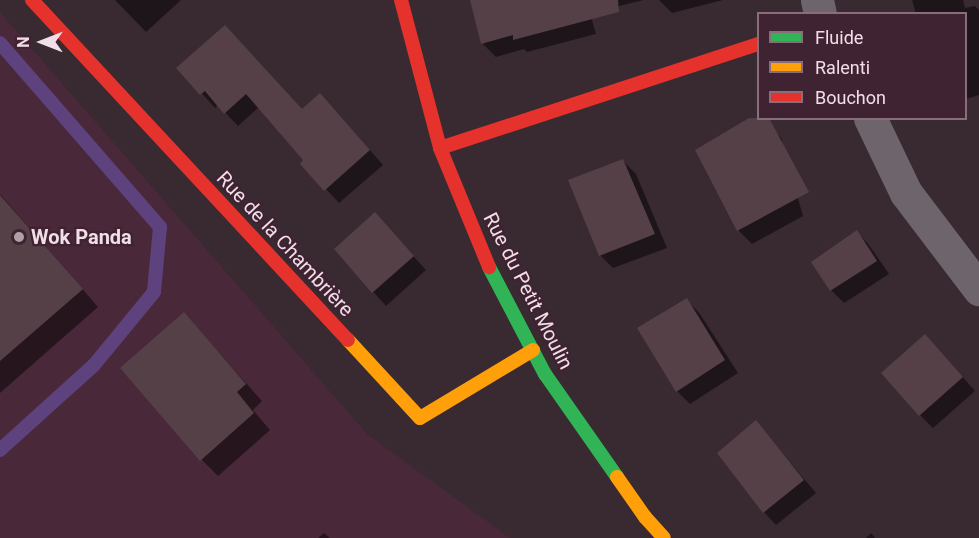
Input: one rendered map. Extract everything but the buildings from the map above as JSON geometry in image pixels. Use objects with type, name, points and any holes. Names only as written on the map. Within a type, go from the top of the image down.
[{"type":"street","name":"Rue de la Chambrière","points":[[32,0],[420,418],[533,350]]},
{"type":"street","name":"Rue du Petit Moulin","points":[[401,0],[440,148],[487,264],[545,374],[645,517],[664,538]]},
{"type":"street","points":[[440,148],[757,45]]},
{"type":"street","points":[[871,120],[906,193],[979,289]]},
{"type":"shaded area","points":[[0,12],[367,434],[510,538],[0,538]]},
{"type":"waterway","points":[[0,43],[160,227],[154,292],[94,365],[0,450]]},
{"type":"traffic: fast","points":[[489,267],[545,374],[617,477]]},
{"type":"traffic: slow","points":[[348,340],[420,418],[533,350]]},
{"type":"traffic: slow","points":[[617,477],[645,517],[664,538]]},
{"type":"traffic: jam","points":[[32,0],[348,340]]},
{"type":"traffic: jam","points":[[401,0],[440,148],[489,267]]},
{"type":"traffic: jam","points":[[440,148],[757,44]]},
{"type":"place","name":"Wok Panda","points":[[19,237]]}]
